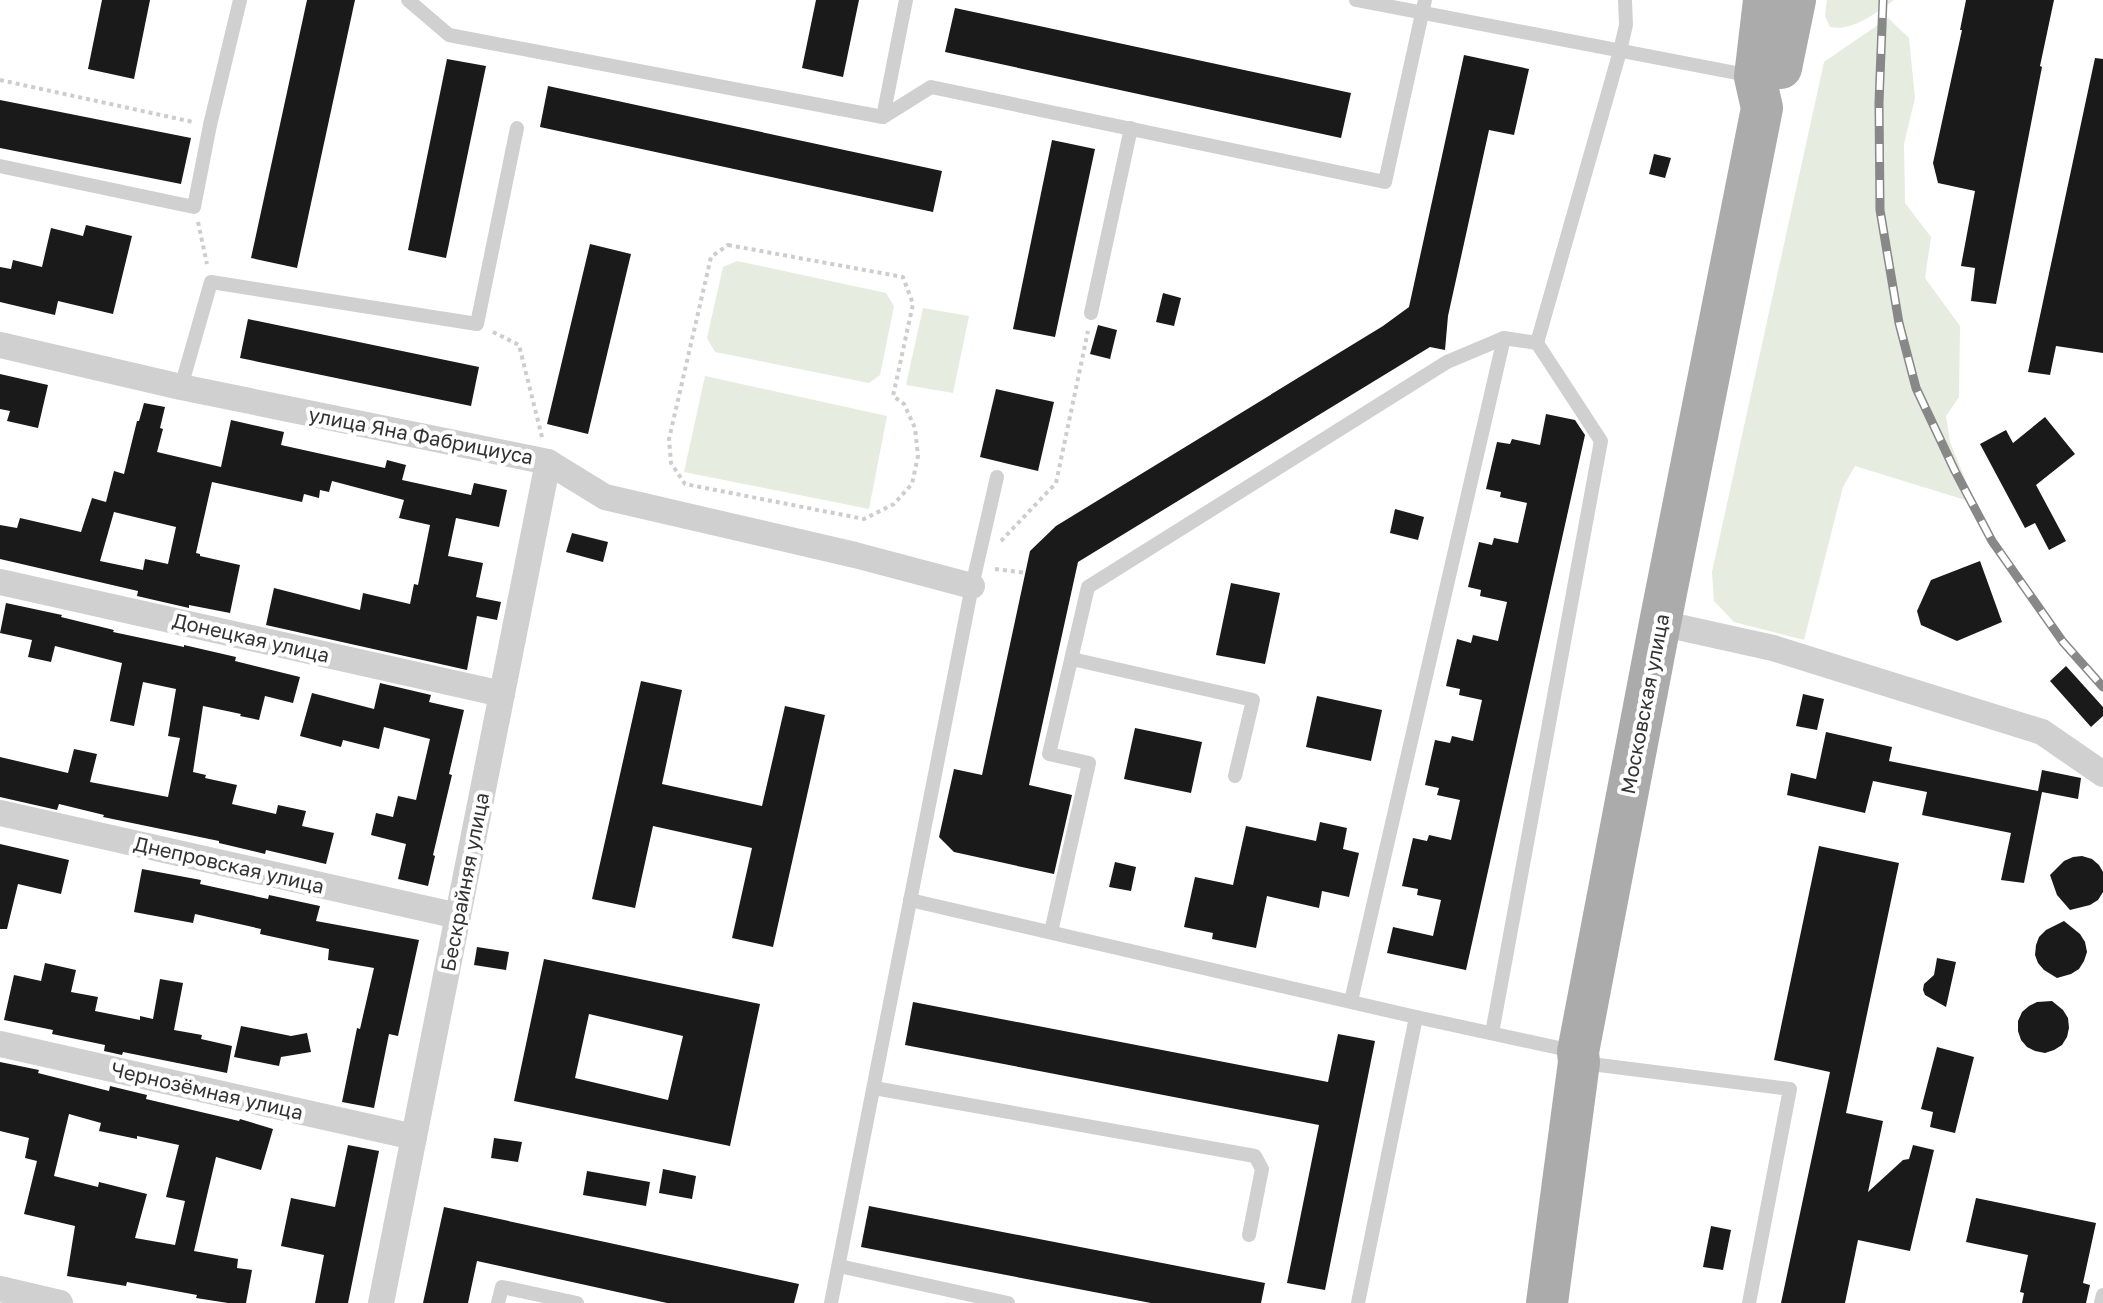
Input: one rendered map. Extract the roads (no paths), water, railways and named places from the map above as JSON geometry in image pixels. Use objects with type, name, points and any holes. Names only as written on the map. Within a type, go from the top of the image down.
[{"type":"main road","name":"Московская улица","points":[[1547,1303],[1578,1057],[1759,92],[1764,0]]},
{"type":"main road","name":"Московская улица","points":[[1759,92],[1777,88],[1795,0]]},
{"type":"street","name":"улица Яна Фабрициуса","points":[[0,345],[181,387],[548,462],[605,497],[855,555],[974,576]]},
{"type":"street","name":"Бескрайняя улица","points":[[381,1303],[548,462]]},
{"type":"street","name":"Донецкая улица","points":[[0,582],[502,694]]},
{"type":"street","points":[[1660,623],[1773,648],[2042,732],[2103,774]]},
{"type":"street","name":"Днепровская улица","points":[[0,813],[458,916]]},
{"type":"street","name":"Чернозёмная улица","points":[[0,1044],[414,1137]]},
{"type":"street","points":[[0,1289],[60,1303]]},
{"type":"lane","points":[[0,166],[194,207],[240,0]]},
{"type":"lane","points":[[408,0],[449,35],[883,117],[931,87],[1385,182],[1424,6]]},
{"type":"lane","points":[[883,117],[906,0]]},
{"type":"lane","points":[[1356,0],[1424,6],[1620,51],[1759,92]]},
{"type":"lane","points":[[1537,343],[1620,51],[1626,25],[1625,0]]},
{"type":"lane","points":[[181,387],[211,282],[477,324],[517,128]]},
{"type":"lane","points":[[1091,313],[1131,128]]},
{"type":"lane","points":[[1351,1001],[1504,338]]},
{"type":"lane","points":[[1051,932],[1089,763],[1049,754],[1088,587],[1447,362],[1504,338],[1537,343],[1601,441],[1492,1033]]},
{"type":"lane","points":[[831,1303],[974,576],[997,477]]},
{"type":"lane","points":[[1072,659],[1253,700],[1235,776]]},
{"type":"lane","points":[[910,900],[1492,1033],[1578,1057],[1790,1089],[1749,1303]]},
{"type":"lane","points":[[1358,1303],[1416,1017]]},
{"type":"lane","points":[[874,1088],[1255,1156],[1262,1169],[1249,1235]]},
{"type":"lane","points":[[839,1266],[1008,1303]]},
{"type":"lane","points":[[498,1303],[502,1287],[577,1303]]},
{"type":"lane","points":[[2101,1303],[2103,1295]]},
{"type":"railway","points":[[1883,0],[1879,103],[1880,210],[1899,323],[1916,388],[1992,541],[2063,642],[2103,687]]}]
